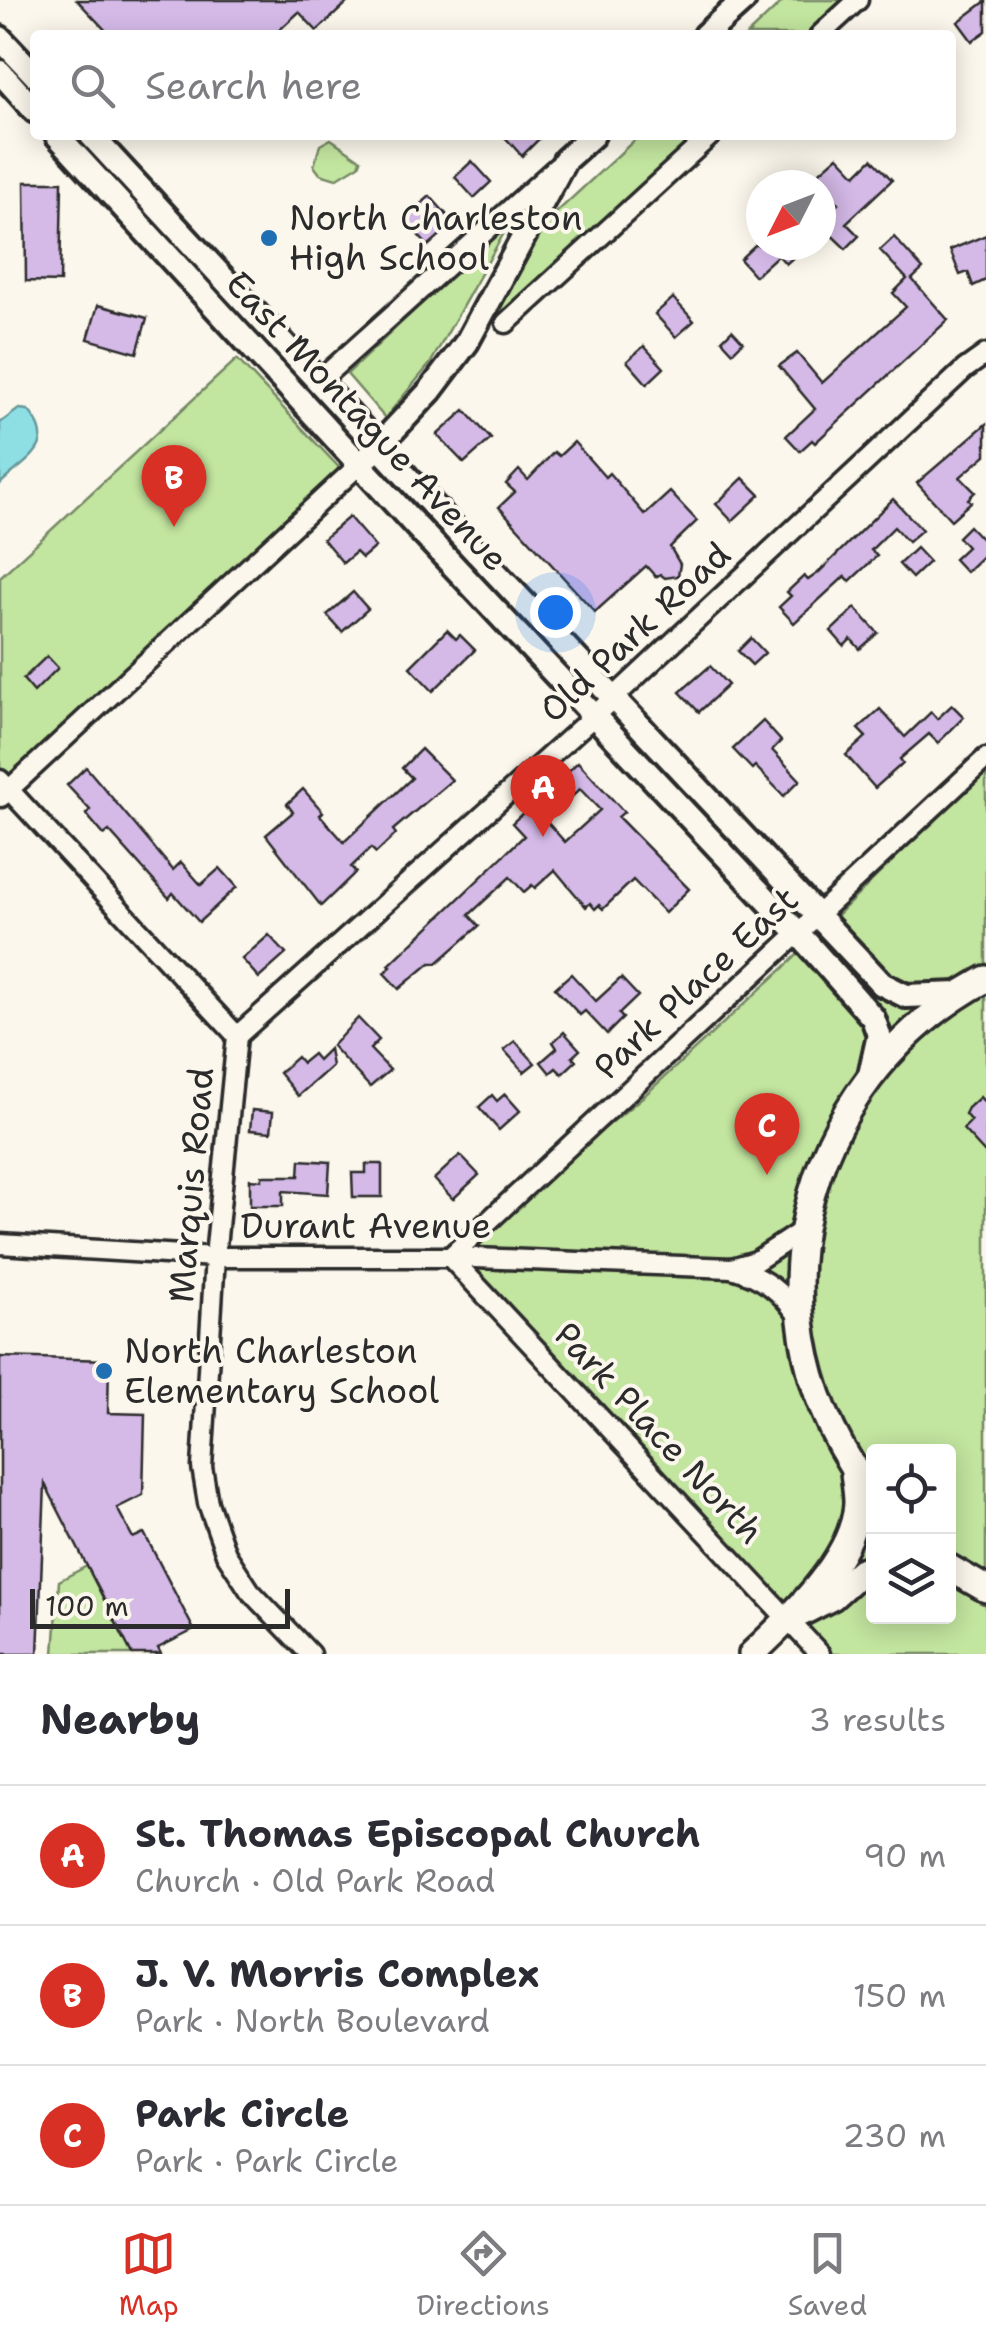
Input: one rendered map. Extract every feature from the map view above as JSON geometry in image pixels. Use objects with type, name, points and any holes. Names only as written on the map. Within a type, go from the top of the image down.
[{"type":"main road","points":[[866,1486],[854,1472],[818,1398],[800,1318],[803,1230],[823,1156],[839,1122],[870,1074],[910,1030],[958,994],[986,979]]},
{"type":"main road","points":[[752,1654],[788,1620],[846,1546],[857,1506],[854,1472]]},
{"type":"main road","points":[[788,1620],[832,1596],[866,1570]]},
{"type":"main road","points":[[956,1572],[986,1589]]},
{"type":"street","points":[[710,30],[744,0]]},
{"type":"street","points":[[825,30],[858,0]]},
{"type":"street","points":[[0,38],[30,70]]},
{"type":"street","points":[[0,72],[30,105]]},
{"type":"street","name":"East Montague Avenue","points":[[62,140],[873,1018],[880,1035],[870,1074]]},
{"type":"street","name":"East Montague Avenue","points":[[96,140],[816,916],[894,992],[906,996],[958,994]]},
{"type":"street","points":[[320,380],[587,140]]},
{"type":"street","points":[[506,323],[706,140]]},
{"type":"street","points":[[3,789],[360,464],[430,391],[467,342],[564,160]]},
{"type":"street","name":"Old Park Road","points":[[237,1036],[594,716],[986,354]]},
{"type":"street","name":"Park Place East","points":[[450,1257],[986,758]]},
{"type":"street","name":"Marquis Road","points":[[3,789],[237,1036],[215,1257],[202,1467],[208,1503],[226,1554],[250,1590],[310,1654]]},
{"type":"street","name":"Durant Avenue","points":[[732,1268],[756,1261],[803,1230]]},
{"type":"street","name":"Durant Avenue","points":[[0,1244],[215,1257],[450,1257],[732,1268],[758,1276],[782,1293],[800,1318]]},
{"type":"street","name":"Park Place North","points":[[450,1257],[820,1654]]},
{"type":"green space","points":[[784,0],[847,0],[814,30],[752,30]]},
{"type":"green space","points":[[332,140],[361,160],[359,165],[336,179],[320,174],[314,166],[320,145]]},
{"type":"green space","points":[[635,140],[697,140],[506,323],[495,317],[546,222]]},
{"type":"green space","points":[[513,217],[430,364],[385,418],[347,374]]},
{"type":"green space","points":[[237,359],[347,476],[9,789],[0,780],[0,577]]},
{"type":"green space","points":[[405,494],[575,672],[578,680],[573,682]]},
{"type":"green space","points":[[632,730],[788,892],[785,898],[778,900],[625,737]]},
{"type":"green space","points":[[986,768],[986,1654],[820,1654],[450,1257],[646,1094],[791,961]]},
{"type":"green space","points":[[87,1566],[132,1654],[54,1654],[59,1581]]},
{"type":"water","points":[[19,409],[28,410],[37,422],[40,442],[29,459],[0,484],[0,423]]},
{"type":"building","points":[[77,0],[350,0],[318,30],[299,12],[279,30],[105,30]]},
{"type":"building","points":[[986,1],[986,31],[972,41],[958,22]]},
{"type":"building","points":[[508,140],[538,140],[522,156]]},
{"type":"building","points":[[838,156],[856,175],[872,159],[892,180],[846,223],[859,236],[846,249],[836,239],[836,170],[822,170]]},
{"type":"building","points":[[472,161],[491,182],[474,198],[455,177]]},
{"type":"building","points":[[25,182],[62,182],[60,282],[26,281]]},
{"type":"building","points":[[430,196],[454,223],[428,246],[404,219]]},
{"type":"building","points":[[986,235],[986,280],[973,286],[968,272],[960,275],[950,250]]},
{"type":"building","points":[[894,237],[923,269],[912,279],[948,320],[815,443],[812,440],[800,451],[786,436],[815,409],[779,366],[797,353],[822,383],[906,307],[893,293],[907,279],[880,250]]},
{"type":"building","points":[[746,253],[746,260],[773,260],[755,276],[740,259]]},
{"type":"building","points":[[673,298],[694,321],[676,337],[655,314]]},
{"type":"building","points":[[98,305],[147,318],[137,353],[88,339]]},
{"type":"building","points":[[732,330],[743,342],[733,352],[722,340]]},
{"type":"building","points":[[644,346],[664,368],[647,384],[627,361]]},
{"type":"building","points":[[465,410],[491,439],[464,463],[437,435]]},
{"type":"building","points":[[986,424],[986,455],[960,477],[975,492],[968,499],[971,502],[951,520],[917,483]]},
{"type":"building","points":[[574,442],[605,477],[609,473],[645,515],[670,492],[697,521],[670,547],[680,564],[678,576],[656,577],[646,566],[595,612],[499,507],[515,492],[506,484],[519,470],[528,480],[554,452],[559,456]]},
{"type":"building","points":[[743,478],[760,495],[732,521],[716,504]]},
{"type":"building","points":[[893,499],[922,530],[908,542],[894,527],[871,550],[877,556],[850,581],[845,576],[794,623],[779,607],[791,596],[787,592],[804,576],[808,580],[818,573]]},
{"type":"building","points":[[349,517],[375,547],[362,558],[356,552],[343,563],[323,539]]},
{"type":"building","points":[[969,526],[986,544],[986,553],[966,572],[954,559],[967,547],[958,537]]},
{"type":"building","points":[[916,548],[929,562],[912,578],[899,564]]},
{"type":"building","points":[[353,592],[368,609],[342,632],[327,615]]},
{"type":"building","points":[[855,608],[878,633],[860,649],[851,639],[844,646],[831,631]]},
{"type":"building","points":[[447,630],[456,639],[460,635],[475,650],[433,691],[410,667]]},
{"type":"building","points":[[751,638],[765,653],[752,665],[738,651]]},
{"type":"building","points":[[47,656],[58,668],[34,692],[23,679]]},
{"type":"building","points":[[710,666],[728,685],[699,712],[680,692]]},
{"type":"building","points":[[952,705],[964,717],[938,743],[929,734],[875,788],[846,755],[866,737],[858,729],[880,709],[905,737],[931,712],[937,719]]},
{"type":"building","points":[[763,721],[781,741],[772,750],[800,780],[784,796],[733,749]]},
{"type":"building","points":[[421,749],[452,780],[393,830],[396,834],[376,853],[371,848],[351,867],[356,872],[321,906],[266,835],[293,812],[287,804],[303,789],[344,842],[412,778],[402,768]]},
{"type":"building","points":[[578,762],[624,812],[618,817],[689,889],[665,913],[633,880],[603,909],[599,905],[595,909],[590,903],[586,907],[555,870],[535,888],[532,885],[524,892],[510,877],[469,915],[479,926],[437,963],[430,963],[399,989],[384,973],[389,965],[524,836],[512,823]],"holes":[[[580,789],[600,810],[565,842],[546,821]]]},
{"type":"building","points":[[86,767],[173,870],[181,862],[201,885],[220,868],[237,887],[199,922],[173,893],[169,898],[109,831],[104,835],[86,814],[90,810],[67,785]]},
{"type":"building","points":[[269,935],[286,954],[259,978],[242,959]]},
{"type":"building","points":[[571,974],[596,1001],[621,978],[638,996],[619,1014],[623,1018],[607,1034],[585,1011],[580,1015],[555,988]]},
{"type":"building","points":[[358,1018],[379,1040],[370,1049],[390,1070],[370,1087],[332,1046]]},
{"type":"building","points":[[564,1032],[580,1050],[572,1057],[576,1061],[562,1074],[556,1068],[550,1073],[541,1062],[557,1048],[553,1042]]},
{"type":"building","points":[[515,1041],[535,1063],[524,1072],[504,1050]]},
{"type":"building","points":[[329,1049],[332,1066],[298,1096],[279,1073],[297,1057],[302,1063],[313,1054],[318,1060]]},
{"type":"building","points":[[505,1094],[520,1111],[499,1130],[479,1107],[492,1095],[497,1101]]},
{"type":"building","points":[[980,1097],[986,1104],[986,1154],[963,1129],[971,1121],[965,1114],[968,1108]]},
{"type":"building","points":[[252,1110],[273,1112],[271,1132],[250,1130]]},
{"type":"building","points":[[460,1155],[479,1175],[453,1199],[434,1179]]},
{"type":"building","points":[[300,1160],[330,1162],[328,1194],[283,1191],[283,1206],[250,1206],[250,1179],[299,1176]]},
{"type":"building","points":[[366,1164],[382,1164],[382,1197],[353,1197],[352,1173],[366,1173]]},
{"type":"building","name":"North Charleston Elementary School","points":[[0,1357],[109,1360],[108,1413],[145,1414],[143,1495],[117,1508],[133,1538],[144,1533],[194,1630],[158,1648],[161,1654],[132,1654],[45,1484],[38,1654],[0,1654]]},
{"type":"place","name":"North Charleston High School","points":[[269,238]]},
{"type":"place","name":"J. V. Morris Complex","points":[[174,527]]},
{"type":"place","name":"St. Thomas Episcopal Church","points":[[543,837]]},
{"type":"place","name":"Park Circle","points":[[767,1175]]},
{"type":"place","name":"North Charleston Elementary School","points":[[104,1371]]}]
